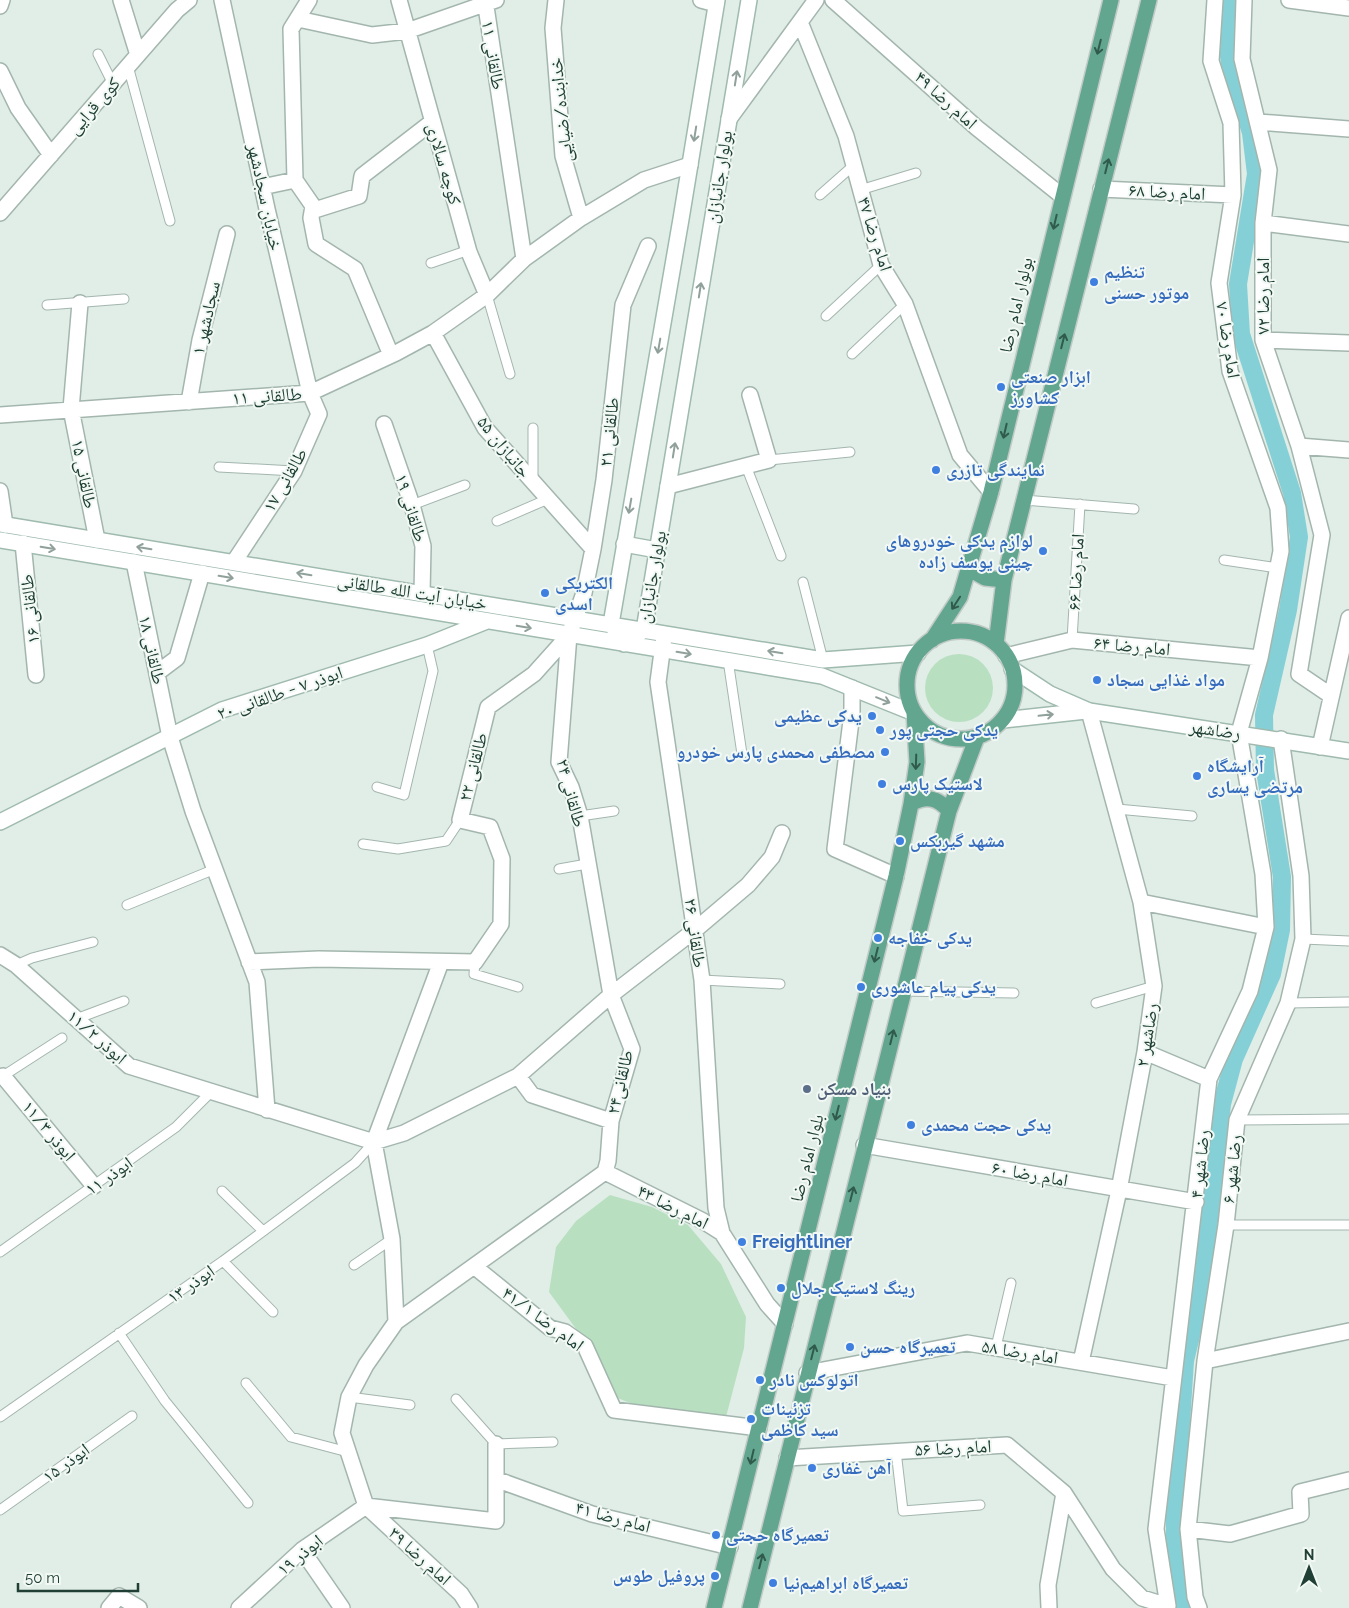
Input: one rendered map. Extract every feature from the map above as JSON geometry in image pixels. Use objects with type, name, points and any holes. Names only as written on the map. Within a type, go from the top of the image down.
[{"type":"main road","name":"بولوار امام رضا","points":[[932,640],[960,597],[991,492],[1111,0]]},
{"type":"main road","points":[[1001,650],[1004,580],[1149,0]]},
{"type":"main road","points":[[969,569],[984,578],[1004,580]]},
{"type":"main road","points":[[958,632],[978,635],[1001,650],[1012,670],[1015,687],[1011,704],[1002,720],[991,730],[977,737],[959,739],[942,736],[926,727],[914,713],[909,701],[908,676],[918,653],[932,640],[958,632]]},
{"type":"main road","name":"بلوار امام رضا","points":[[714,1608],[896,876],[912,804],[916,762],[914,713]]},
{"type":"main road","points":[[750,1608],[864,1145],[949,811],[977,737]]},
{"type":"main road","points":[[912,804],[925,798],[932,799],[939,801],[949,811]]},
{"type":"street","points":[[0,6],[2,0]]},
{"type":"street","points":[[121,0],[133,61]]},
{"type":"street","name":"کوی قرایی","points":[[0,213],[133,61],[175,5],[189,0]]},
{"type":"street","name":"خیابان سجادشهر","points":[[222,0],[262,187],[310,393]]},
{"type":"street","points":[[309,0],[291,30],[295,180],[313,206],[318,209],[359,196],[362,176],[432,122]]},
{"type":"street","name":"کوچه سالاری","points":[[399,0],[469,250],[487,295]]},
{"type":"street","name":"خدابنده/ضیایی","points":[[556,0],[553,28],[563,156],[581,218]]},
{"type":"street","points":[[701,0],[717,2]]},
{"type":"street","name":"بولوار جانبازان","points":[[717,2],[611,624],[624,644],[644,630],[749,0]]},
{"type":"street","points":[[729,119],[816,0]]},
{"type":"street","name":"امام رضا ۴۹","points":[[833,0],[977,128],[1062,196]]},
{"type":"street","name":"امام رضا ۷۰","points":[[1215,0],[1210,61],[1231,123],[1233,195],[1219,283],[1227,351],[1230,371],[1278,508],[1281,551],[1260,658],[1239,733]]},
{"type":"street","name":"امام رضا ۷۲","points":[[1244,0],[1242,59],[1259,122],[1269,170],[1263,223],[1263,340],[1299,446],[1322,535],[1299,674],[1330,695]]},
{"type":"street","points":[[1289,0],[1349,8]]},
{"type":"street","points":[[298,19],[372,34],[407,31],[488,1]]},
{"type":"street","name":"طالقانی ۱۱","points":[[488,1],[524,258]]},
{"type":"street","name":"امام رضا ۴۷","points":[[800,22],[846,136],[881,266],[905,304],[960,455],[991,492]]},
{"type":"street","points":[[0,72],[18,108],[51,155]]},
{"type":"street","points":[[1259,122],[1349,129]]},
{"type":"street","name":"طالقانی ۱۱","points":[[0,415],[310,393],[433,333],[487,295],[524,258],[581,218],[644,180],[690,165]]},
{"type":"street","points":[[262,187],[295,180]]},
{"type":"street","name":"امام رضا ۶۸","points":[[1101,189],[1233,195]]},
{"type":"street","points":[[313,206],[311,218],[316,244],[356,269],[391,355]]},
{"type":"street","points":[[1263,223],[1349,234]]},
{"type":"street","name":"سجادشهر ۱","points":[[189,402],[200,340],[227,234]]},
{"type":"street","name":"طالقانی ۲۱","points":[[576,620],[584,594],[604,480],[623,305],[648,246]]},
{"type":"street","name":"طالقانی ۱۵","points":[[80,303],[71,409],[97,540]]},
{"type":"street","name":"جانبازان ۵۵","points":[[433,333],[485,428],[593,548]]},
{"type":"street","points":[[1263,340],[1349,344]]},
{"type":"street","name":"طالقانی ۱۷","points":[[234,562],[294,472],[319,414],[310,393]]},
{"type":"street","points":[[668,486],[769,460],[750,396]]},
{"type":"street","name":"طالقانی ۱۹","points":[[384,424],[412,505],[423,546],[422,594]]},
{"type":"street","points":[[1299,446],[1349,450]]},
{"type":"street","points":[[0,491],[2,524]]},
{"type":"street","name":"خیابان آیت الله طالقانی","points":[[2,524],[823,660],[918,653]]},
{"type":"street","name":"خیابان آیت الله طالقانی","points":[[0,540],[822,676],[914,713]]},
{"type":"street","name":"طالقانی ۱۶","points":[[23,544],[36,675]]},
{"type":"street","points":[[624,544],[657,550]]},
{"type":"street","name":"طالقانی ۱۸","points":[[134,562],[170,737],[193,811],[257,982],[267,1110]]},
{"type":"street","points":[[157,674],[177,658],[202,573]]},
{"type":"street","name":"ابوذر ۷ - طالقانی ۲۰","points":[[0,822],[222,710],[427,645],[489,621],[513,608]]},
{"type":"street","points":[[1320,747],[1330,695],[1349,618]]},
{"type":"street","name":"طالقانی ۲۴","points":[[576,620],[569,635],[559,762],[580,816],[611,995]]},
{"type":"street","name":"طالقانی ۲۶","points":[[665,634],[658,682],[702,980],[716,1208],[722,1234]]},
{"type":"street","name":"طالقانی ۲۲","points":[[475,962],[501,924],[502,859],[490,826],[460,820],[488,708],[534,674],[569,635]]},
{"type":"street","name":"امام رضا ۶۴","points":[[1001,650],[1072,640],[1260,658]]},
{"type":"street","points":[[1012,670],[1050,694],[1086,709]]},
{"type":"street","points":[[852,688],[852,713],[835,849],[896,876]]},
{"type":"street","points":[[1002,720],[1086,709]]},
{"type":"street","name":"رضاشهر","points":[[1086,709],[1349,751]]},
{"type":"street","name":"رضاشهر ۲","points":[[1081,1362],[1119,1190],[1145,1052],[1154,986],[1141,902],[1117,809],[1086,709]]},
{"type":"street","name":"رضا شهر ۴","points":[[1168,1606],[1156,1529],[1196,1202],[1209,1078],[1250,991],[1266,927],[1263,874],[1239,733]]},
{"type":"street","name":"رضا شهر ۶","points":[[1200,1608],[1195,1597],[1188,1529],[1205,1361],[1226,1225],[1237,1120],[1288,1003],[1303,939],[1301,876],[1280,739]]},
{"type":"street","points":[[374,1142],[404,1133],[518,1076],[611,995],[695,930],[760,873],[772,857],[782,833]]},
{"type":"street","points":[[1141,902],[1266,927]]},
{"type":"street","name":"ابوذر ۱۱/۲","points":[[0,955],[16,965],[129,1066],[374,1142]]},
{"type":"street","points":[[249,962],[319,960],[475,962]]},
{"type":"street","points":[[396,1322],[392,1239],[374,1142],[441,962]]},
{"type":"street","name":"طالقانی۲۴","points":[[605,1172],[608,1162],[611,1121],[632,1049],[611,995]]},
{"type":"street","points":[[1145,1052],[1209,1078]]},
{"type":"street","name":"ابوذر ۱۱/۳","points":[[3,1076],[94,1186]]},
{"type":"street","points":[[518,1076],[532,1095],[611,1121]]},
{"type":"street","name":"امام رضا ۶۰","points":[[864,1145],[1196,1202]]},
{"type":"street","points":[[496,1444],[498,1480],[496,1520],[366,1506],[342,1432],[349,1397],[366,1365],[396,1322],[605,1172]]},
{"type":"street","name":"امام رضا ۴۳","points":[[605,1172],[703,1221],[722,1234],[767,1304],[785,1324]]},
{"type":"street","name":"امام رضا ۴۱/۱","points":[[475,1267],[550,1328],[565,1332],[585,1346],[614,1410],[758,1428]]},
{"type":"street","points":[[1205,1361],[1349,1331]]},
{"type":"street","name":"امام رضا ۵۸","points":[[808,1373],[967,1343],[1174,1378]]},
{"type":"street","name":"امام رضا ۵۶","points":[[787,1458],[1007,1445],[1064,1493],[1113,1569],[1142,1598],[1168,1606]]},
{"type":"street","name":"امام رضا ۴۱","points":[[498,1480],[592,1514],[730,1547]]},
{"type":"street","points":[[1188,1529],[1230,1534],[1301,1514],[1300,1492],[1349,1480]]},
{"type":"street","points":[[1049,1608],[1048,1585],[1064,1493]]},
{"type":"street","name":"ابوذر ۱۹","points":[[239,1608],[302,1550],[366,1506]]},
{"type":"street","name":"امام رضا ۳۹","points":[[366,1506],[461,1594],[470,1608]]},
{"type":"street","points":[[302,1550],[342,1608]]},
{"type":"street","points":[[109,1608],[119,1596],[139,1608]]},
{"type":"lane","points":[[98,54],[113,84]]},
{"type":"lane","points":[[133,61],[170,220]]},
{"type":"lane","points":[[820,195],[854,165]]},
{"type":"lane","points":[[860,190],[916,173]]},
{"type":"lane","points":[[431,263],[469,250]]},
{"type":"lane","points":[[826,316],[881,266]]},
{"type":"lane","points":[[487,295],[510,374]]},
{"type":"lane","points":[[47,304],[124,299]]},
{"type":"lane","points":[[852,354],[905,304]]},
{"type":"lane","points":[[533,428],[533,482]]},
{"type":"lane","points":[[769,460],[850,452]]},
{"type":"lane","points":[[746,466],[781,556]]},
{"type":"lane","points":[[219,467],[294,472]]},
{"type":"lane","points":[[412,505],[465,485]]},
{"type":"lane","points":[[497,521],[548,499]]},
{"type":"lane","points":[[1024,500],[1134,509]]},
{"type":"lane","name":"امام رضا ۶۶","points":[[1072,640],[1080,504]]},
{"type":"lane","points":[[1224,560],[1278,568]]},
{"type":"lane","points":[[803,582],[823,660]]},
{"type":"lane","points":[[377,787],[404,795],[433,671],[427,645]]},
{"type":"lane","points":[[728,660],[742,754]]},
{"type":"lane","points":[[1117,809],[1192,816]]},
{"type":"lane","points":[[580,816],[614,811]]},
{"type":"lane","points":[[363,844],[398,849],[446,841],[460,820]]},
{"type":"lane","points":[[559,869],[587,864]]},
{"type":"lane","points":[[127,905],[215,869]]},
{"type":"lane","points":[[1303,939],[1349,941]]},
{"type":"lane","points":[[16,965],[32,958],[93,942]]},
{"type":"lane","points":[[475,962],[474,974],[518,986]]},
{"type":"lane","points":[[702,980],[780,984]]},
{"type":"lane","points":[[1096,1003],[1154,986]]},
{"type":"lane","points":[[903,990],[1014,994]]},
{"type":"lane","points":[[76,1019],[124,1001]]},
{"type":"lane","points":[[1288,1003],[1349,1002]]},
{"type":"lane","points":[[3,1076],[62,1038]]},
{"type":"lane","name":"ابوذر ۱۱","points":[[0,1252],[176,1127],[211,1092]]},
{"type":"lane","points":[[1237,1120],[1349,1118]]},
{"type":"lane","name":"ابوذر ۱۳","points":[[0,1417],[223,1261],[355,1163],[374,1142]]},
{"type":"lane","points":[[222,1192],[263,1231]]},
{"type":"lane","points":[[1226,1225],[1349,1224]]},
{"type":"lane","points":[[354,1265],[392,1239]]},
{"type":"lane","points":[[223,1261],[273,1312]]},
{"type":"lane","points":[[996,1347],[1011,1283]]},
{"type":"lane","points":[[119,1333],[165,1401],[248,1503]]},
{"type":"lane","points":[[246,1383],[291,1437],[348,1452]]},
{"type":"lane","points":[[349,1397],[410,1405]]},
{"type":"lane","points":[[456,1399],[496,1444],[553,1442]]},
{"type":"lane","name":"ابوذر ۱۵","points":[[0,1510],[132,1416]]},
{"type":"lane","points":[[896,1451],[903,1511],[980,1505]]},
{"type":"green space","points":[[966,654],[978,660],[987,669],[993,681],[991,701],[983,712],[966,722],[952,722],[935,712],[927,701],[925,681],[935,664],[946,656]]},
{"type":"green space","points":[[610,1195],[652,1207],[688,1225],[721,1264],[746,1317],[744,1348],[726,1417],[648,1410],[615,1397],[604,1367],[549,1292],[556,1247],[576,1221]]},
{"type":"waterway","points":[[1185,1608],[1175,1569],[1175,1517],[1185,1361],[1202,1290],[1222,1104],[1234,1059],[1272,974],[1281,930],[1282,877],[1265,770],[1264,715],[1288,610],[1299,537],[1292,493],[1241,334],[1238,284],[1256,174],[1251,133],[1230,63],[1226,36],[1227,0]]},
{"type":"place","name":"تنظیم موتور حسنی","points":[[1094,282]]},
{"type":"place","name":"ابزار صنعتی کشاورز","points":[[1001,387]]},
{"type":"place","name":"نمایندگی تازری","points":[[936,470]]},
{"type":"place","name":"لوازم یدکی خودروهای چینی یوسف زاده","points":[[1043,551]]},
{"type":"place","name":"الکتریکی اسدی","points":[[545,593]]},
{"type":"place","name":"مواد غذایی سجاد","points":[[1097,680]]},
{"type":"place","name":"یدکی عظیمی","points":[[872,716]]},
{"type":"place","name":"یدکی حجتی پور","points":[[880,730]]},
{"type":"place","name":"مصطفی محمدی پارس خودرو","points":[[885,752]]},
{"type":"place","name":"آرایشگاه مرتضی یساری","points":[[1197,776]]},
{"type":"place","name":"لاستیک پارس","points":[[882,784]]},
{"type":"place","name":"مشهد گیربکس","points":[[900,841]]},
{"type":"place","name":"یدکی خفاجه","points":[[878,938]]},
{"type":"place","name":"یدکی پیام عاشوری","points":[[861,987]]},
{"type":"place","name":"بنیاد مسکن","points":[[807,1089]]},
{"type":"place","name":"یدکی حجت محمدی","points":[[911,1125]]},
{"type":"place","name":"Freightliner","points":[[742,1242]]},
{"type":"place","name":"رینگ لاستیک جلال","points":[[781,1288]]},
{"type":"place","name":"تعمیرگاه حسن","points":[[850,1347]]},
{"type":"place","name":"اتولوکس نادر","points":[[760,1380]]},
{"type":"place","name":"تزئینات سید کاظمی","points":[[751,1419]]},
{"type":"place","name":"آهن غفاری","points":[[812,1468]]},
{"type":"place","name":"تعمیرگاه حجتی","points":[[716,1535]]},
{"type":"place","name":"پروفیل طوس","points":[[715,1576]]},
{"type":"place","name":"تعمیرگاه ابراهیم‌نیا","points":[[773,1583]]}]
